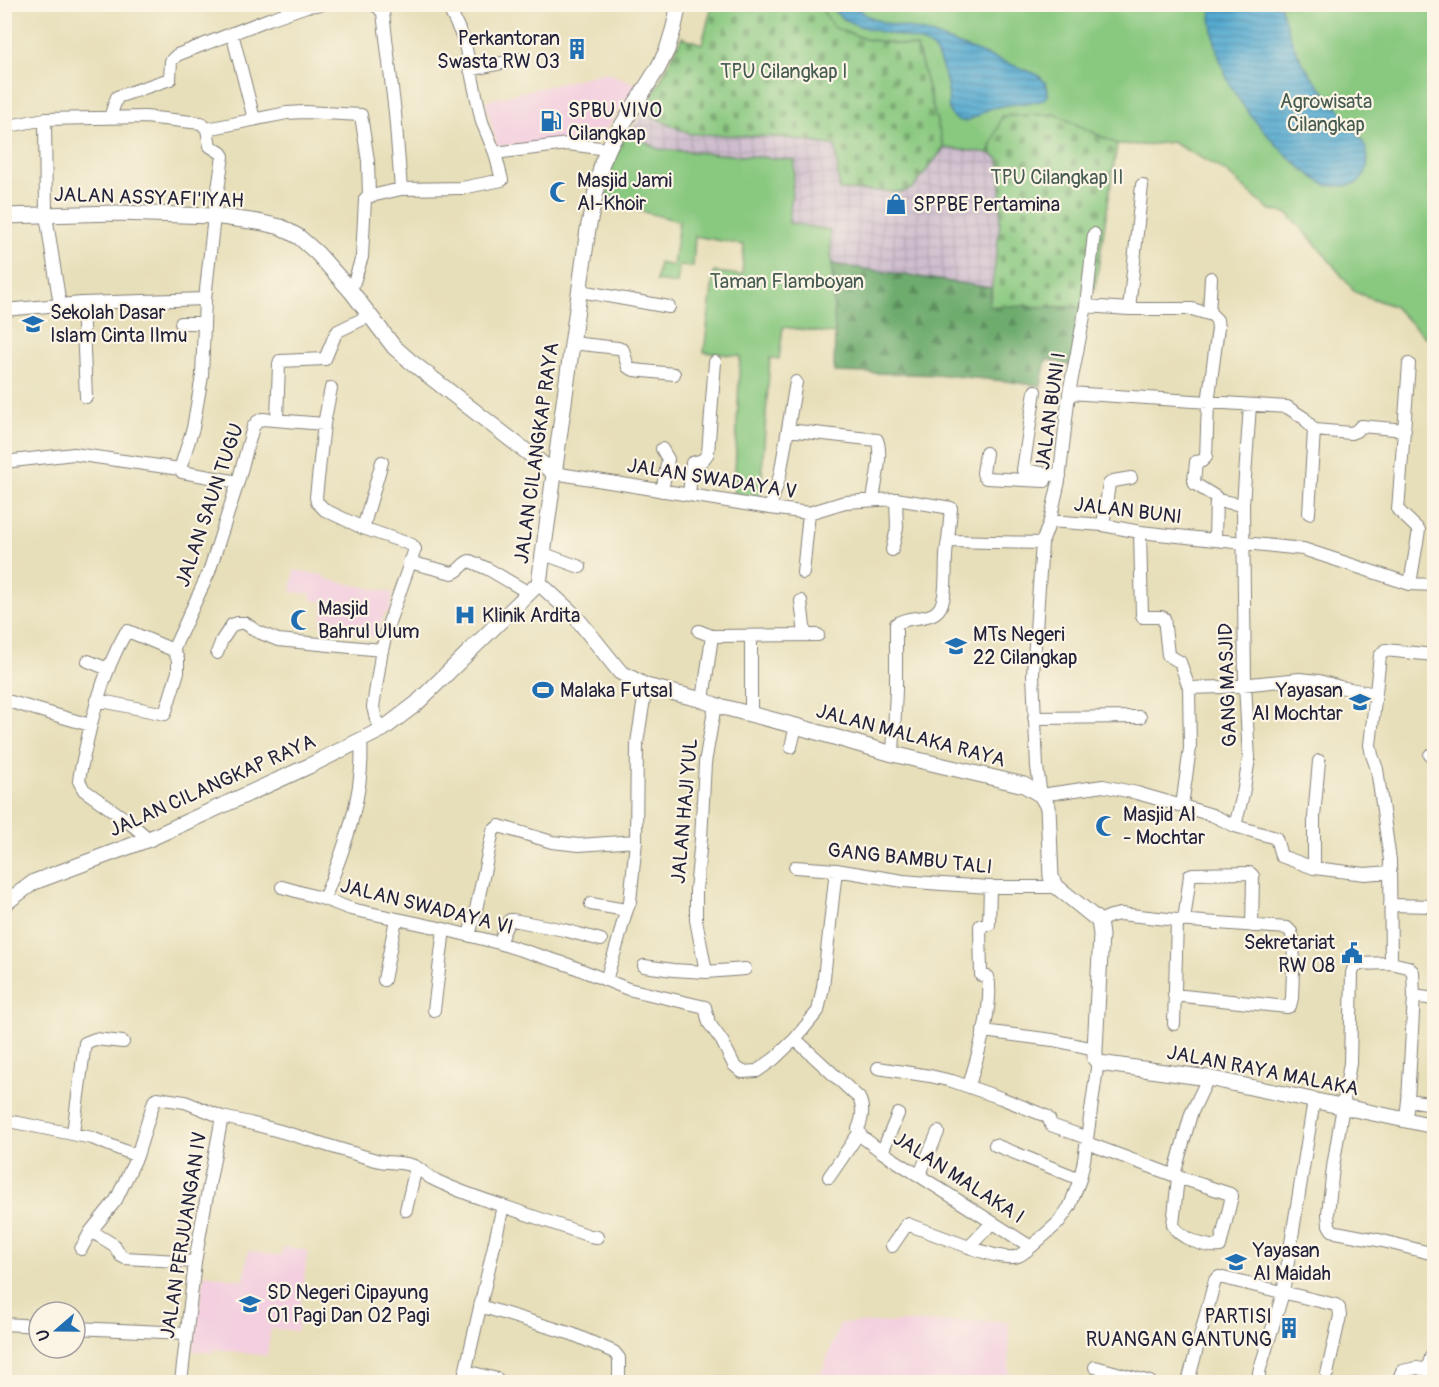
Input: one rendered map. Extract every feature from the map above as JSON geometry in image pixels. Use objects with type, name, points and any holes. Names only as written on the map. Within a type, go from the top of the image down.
[{"type":"street","points":[[111,117],[117,97],[170,79],[171,61],[177,55],[269,19],[307,6],[323,4]]},
{"type":"street","points":[[372,4],[382,13],[395,113],[401,189]]},
{"type":"street","points":[[368,196],[401,189],[462,188],[502,180],[495,153],[482,122],[464,40],[447,4]]},
{"type":"street","name":"JALAN CILANGKAP RAYA","points":[[6,902],[34,882],[149,839],[309,766],[383,729],[416,704],[534,588],[544,554],[590,219],[602,163],[667,50],[675,27],[679,4]]},
{"type":"street","points":[[232,33],[254,119]]},
{"type":"street","points":[[470,70],[520,58]]},
{"type":"street","points":[[207,129],[287,112],[362,115],[368,161],[368,196],[365,199],[362,257],[351,291]]},
{"type":"street","points":[[4,127],[45,119],[111,117],[145,117],[201,123],[207,129],[210,146],[223,156],[213,221],[205,299],[202,376],[194,428],[180,469]]},
{"type":"street","points":[[45,119],[46,215],[60,305]]},
{"type":"street","points":[[495,153],[568,144],[608,149]]},
{"type":"street","points":[[1129,309],[1142,185]]},
{"type":"street","name":"JALAN ASSYAFI'IYAH","points":[[4,216],[117,213],[213,221],[258,222],[281,227],[299,237],[317,254],[351,291],[394,347],[554,474]]},
{"type":"street","name":"JALAN BUNI I","points":[[1050,520],[1059,479],[1070,393],[1086,306],[1094,234]]},
{"type":"street","points":[[1209,314],[1211,278]]},
{"type":"street","points":[[580,291],[669,307]]},
{"type":"street","points":[[4,310],[82,303],[205,299]]},
{"type":"street","points":[[82,303],[86,397]]},
{"type":"street","points":[[1086,306],[1192,309],[1212,315],[1217,320],[1218,328],[1208,403],[1206,457],[1196,462],[1194,482],[1215,496],[1215,540]]},
{"type":"street","points":[[277,419],[280,361],[325,359],[338,331],[369,315]]},
{"type":"street","points":[[181,323],[204,323]]},
{"type":"street","points":[[572,343],[618,348],[623,350],[628,367],[674,374]]},
{"type":"street","points":[[689,495],[692,463],[703,460],[708,453],[715,362]]},
{"type":"street","points":[[1409,364],[1398,510],[1419,530],[1410,584]]},
{"type":"street","points":[[770,508],[780,475],[796,382]]},
{"type":"street","points":[[331,388],[324,424],[317,502],[325,510],[363,528],[412,545],[414,549],[387,625],[382,650],[373,707],[376,719],[383,729]]},
{"type":"street","points":[[1035,391],[1023,470],[1059,479]]},
{"type":"street","points":[[1070,393],[1287,407],[1304,418],[1314,430],[1309,513]]},
{"type":"street","name":"GANG MASJID","points":[[1235,826],[1244,795],[1249,759],[1245,684],[1243,506],[1250,405]]},
{"type":"street","name":"JALAN SAUN TUGU","points":[[173,650],[209,572],[256,422],[262,419],[277,419],[324,424]]},
{"type":"street","points":[[1314,430],[1351,433],[1361,426],[1405,430]]},
{"type":"street","points":[[788,430],[877,440],[879,443],[878,460],[873,500]]},
{"type":"street","points":[[662,449],[668,459],[662,490]]},
{"type":"street","points":[[986,453],[983,473],[986,478],[1059,479]]},
{"type":"street","points":[[4,462],[74,454],[180,469],[182,472],[238,482]]},
{"type":"street","points":[[363,528],[382,462]]},
{"type":"street","name":"JALAN SWADAYA V","points":[[554,474],[809,513],[845,502],[896,499],[951,508],[948,541]]},
{"type":"street","points":[[1103,525],[1109,484],[1113,481],[1131,478]]},
{"type":"street","points":[[891,550],[897,528],[896,499]]},
{"type":"street","points":[[1216,500],[1243,506]]},
{"type":"street","points":[[803,573],[809,513]]},
{"type":"street","name":"JALAN BUNI","points":[[1041,795],[1037,767],[1033,674],[1042,543],[1050,520],[1304,549],[1410,584],[1434,585]]},
{"type":"street","points":[[1140,532],[1142,615],[1143,617],[1164,618],[1168,655],[1180,662],[1189,688],[1190,748],[1182,806]]},
{"type":"street","points":[[893,754],[896,624],[908,618],[933,615],[940,609],[945,592],[948,541],[1042,543]]},
{"type":"street","points":[[544,554],[580,567]]},
{"type":"street","points":[[409,562],[452,573],[470,561],[534,588]]},
{"type":"street","name":"JALAN MALAKA RAYA","points":[[534,588],[575,616],[620,672],[646,686],[893,754],[1024,785],[1041,795]]},
{"type":"street","points":[[699,631],[712,636],[812,635],[801,601]]},
{"type":"street","points":[[217,653],[222,640],[232,626],[238,623],[245,623],[256,631],[278,640],[382,650]]},
{"type":"street","points":[[98,700],[167,719],[178,672],[178,659],[173,650],[127,631],[108,669],[98,700],[90,725],[80,774],[80,785],[84,790],[149,839]]},
{"type":"street","name":"JALAN HAJI YUL","points":[[706,972],[696,920],[696,890],[712,636]]},
{"type":"street","points":[[751,636],[751,714]]},
{"type":"street","points":[[1391,963],[1390,860],[1377,769],[1370,745],[1380,656],[1385,650],[1434,655]]},
{"type":"street","points":[[88,661],[108,669]]},
{"type":"street","points":[[1189,688],[1300,679],[1375,694]]},
{"type":"street","points":[[607,980],[630,902],[636,841],[637,743],[646,686]]},
{"type":"street","points":[[4,700],[90,725]]},
{"type":"street","points":[[1034,718],[1140,717]]},
{"type":"street","points":[[791,747],[796,726]]},
{"type":"street","name":"JALAN SWADAYA VI","points":[[361,740],[360,787],[341,857],[324,899],[351,909],[500,943],[569,965],[628,989],[705,1007],[709,1023],[722,1041],[734,1065],[742,1072],[757,1071],[795,1039]]},
{"type":"street","points":[[1314,868],[1314,817],[1319,761]]},
{"type":"street","points":[[983,1031],[1053,1040],[1096,1055],[1101,935],[1099,921],[1057,888],[1051,877],[1048,807],[1041,795],[1103,786],[1137,793],[1212,815],[1235,826],[1276,838],[1281,856],[1314,868],[1365,874],[1390,872]]},
{"type":"street","points":[[469,935],[495,828],[499,826],[561,843],[636,841]]},
{"type":"street","name":"GANG BAMBU TALI","points":[[795,867],[837,870],[903,881],[990,887],[1057,888]]},
{"type":"street","points":[[829,1177],[859,1133],[861,1102],[795,1039],[818,1011],[837,870]]},
{"type":"street","points":[[1174,1024],[1174,996],[1181,921],[1190,875],[1250,873],[1253,876],[1252,926]]},
{"type":"street","points":[[282,887],[324,899]]},
{"type":"street","points":[[969,1086],[988,1006],[989,981],[988,977],[981,975],[980,926],[989,924],[990,887]]},
{"type":"street","points":[[591,904],[626,910]]},
{"type":"street","points":[[1390,904],[1434,906]]},
{"type":"street","points":[[1099,921],[1120,914],[1181,921],[1287,928],[1294,937],[1290,1006],[1174,996]]},
{"type":"street","points":[[384,980],[396,919]]},
{"type":"street","points":[[500,943],[510,920],[601,940]]},
{"type":"street","points":[[434,1010],[444,929]]},
{"type":"street","points":[[1406,1119],[1414,996],[1412,970],[1391,963],[1358,964],[1352,973],[1350,1063],[1333,1167],[1329,1225],[1336,1232],[1434,1254]]},
{"type":"street","points":[[644,966],[706,972],[745,969]]},
{"type":"street","points":[[1414,996],[1434,999]]},
{"type":"street","points":[[73,1133],[85,1043],[95,1039],[123,1042]]},
{"type":"street","name":"JALAN RAYA MALAKA","points":[[1096,1055],[1101,1064],[1208,1078],[1313,1105],[1342,1107],[1434,1126]]},
{"type":"street","name":"JALAN MALAKA I","points":[[859,1133],[882,1152],[1031,1247],[1064,1216],[1080,1179],[1087,1140],[1096,1055]]},
{"type":"street","points":[[878,1068],[930,1076],[969,1086],[1046,1116],[1051,1125],[1087,1140],[1176,1176],[1231,1195],[1220,1246],[1215,1247],[1189,1240],[1175,1230],[1173,1225],[1176,1176],[1191,1114],[1208,1078]]},
{"type":"street","points":[[81,1249],[91,1231],[116,1200],[137,1156],[156,1098],[185,1102],[222,1117]]},
{"type":"street","points":[[1408,1100],[1434,1104]]},
{"type":"street","points":[[1259,1377],[1283,1293],[1313,1105]]},
{"type":"street","points":[[882,1152],[898,1114]]},
{"type":"street","name":"JALAN PERJUANGAN IV","points":[[181,1383],[195,1262],[222,1117],[300,1135],[386,1163],[416,1167]]},
{"type":"street","points":[[4,1120],[103,1141],[137,1156]]},
{"type":"street","points":[[919,1176],[938,1132]]},
{"type":"street","points":[[995,1145],[1080,1179]]},
{"type":"street","points":[[406,1210],[416,1167],[429,1177],[462,1192],[597,1237]]},
{"type":"street","points":[[501,1383],[497,1379],[464,1377],[503,1206]]},
{"type":"street","points":[[969,1247],[992,1222]]},
{"type":"street","points":[[892,1246],[907,1224],[999,1256],[1014,1257],[1021,1255],[1031,1247]]},
{"type":"street","points":[[91,1231],[114,1245],[125,1258],[195,1262]]},
{"type":"street","points":[[1188,1383],[1216,1278],[1219,1277],[1332,1304],[1339,1308],[1340,1316],[1327,1374]]},
{"type":"street","points":[[480,1306],[572,1334],[614,1352],[619,1358],[619,1383]]},
{"type":"street","points":[[4,1324],[27,1325]]},
{"type":"street","points":[[87,1329],[186,1333]]},
{"type":"street","points":[[1398,1383],[1402,1371],[1417,1368],[1427,1371],[1432,1354],[1434,1355]]},
{"type":"street","points":[[1095,1367],[1121,1378],[1150,1383]]},
{"type":"shaded area","name":"SPBU VIVO Cilangkap","points":[[606,72],[637,84],[597,143],[570,142],[497,146],[485,101]]},
{"type":"shaded area","name":"SPPBE Pertamina","points":[[644,113],[691,134],[780,137],[837,146],[839,189],[913,188],[944,148],[989,153],[999,159],[1002,180],[1001,216],[991,288],[832,264],[830,230],[789,223],[794,160],[658,149],[628,132]]},
{"type":"shaded area","points":[[294,570],[393,593],[390,612],[385,613],[376,638],[320,626],[324,602],[311,600],[311,594],[291,592]]},
{"type":"shaded area","name":"SD Negeri Cipayung 01 Pagi Dan 02 Pagi","points":[[283,1247],[308,1250],[297,1331],[271,1328],[267,1356],[214,1349],[213,1353],[193,1351],[204,1274],[244,1280],[248,1251],[281,1256]]},
{"type":"shaded area","points":[[1009,1321],[1009,1382],[790,1382],[822,1371],[840,1323]]},
{"type":"green space","name":"TPU Cilangkap I","points":[[712,5],[819,5],[834,27],[865,39],[917,47],[944,148],[913,188],[903,192],[839,190],[836,146],[780,137],[690,134],[644,113],[682,37],[702,44]]},
{"type":"green space","name":"Agrowisata Cilangkap","points":[[819,5],[1434,5],[1434,336],[1426,338],[1393,306],[1355,292],[1288,214],[1268,209],[1225,171],[1172,142],[1144,145],[1117,144],[1055,114],[1002,116],[989,153],[944,148],[917,47],[865,39],[833,27]]},
{"type":"green space","name":"TPU Cilangkap II","points":[[1055,114],[1117,144],[1095,288],[1086,289],[1084,307],[989,306],[999,233],[1001,178],[999,159],[989,153],[1002,116]]},
{"type":"green space","name":"Taman Flamboyan","points":[[628,132],[658,149],[795,160],[789,223],[830,230],[835,334],[783,327],[779,359],[770,358],[760,500],[734,497],[740,356],[704,352],[714,272],[742,275],[744,245],[695,236],[693,267],[679,266],[677,284],[656,281],[659,263],[673,266],[679,221],[605,202],[612,162]]},
{"type":"green space","points":[[832,264],[991,288],[989,306],[1084,307],[1073,366],[1046,359],[1041,386],[946,375],[834,372]]},
{"type":"water","points":[[829,5],[854,5],[866,15],[879,21],[928,33],[1036,74],[1045,83],[1048,96],[1037,102],[993,108],[966,121],[957,119],[950,112],[945,76],[933,49],[917,41],[856,25],[845,20]]},
{"type":"water","points":[[1210,5],[1280,5],[1291,40],[1301,60],[1363,142],[1368,162],[1362,179],[1345,186],[1326,184],[1297,164],[1269,137],[1244,106],[1228,80],[1215,43]]},
{"type":"place","name":"Perkantoran Swasta RW 03","points":[[577,49]]},
{"type":"place","name":"SPBU VIVO Cilangkap","points":[[551,121]]},
{"type":"place","name":"Masjid Jami Al-Khoir","points":[[560,192]]},
{"type":"place","name":"SPPBE Pertamina","points":[[896,204]]},
{"type":"place","name":"Sekolah Dasar Islam Cinta Ilmu","points":[[33,324]]},
{"type":"place","name":"Klinik Ardita","points":[[465,615]]},
{"type":"place","name":"Masjid Bahrul Ulum","points":[[301,620]]},
{"type":"place","name":"MTs Negeri 22 Cilangkap","points":[[956,646]]},
{"type":"place","name":"Malaka Futsal","points":[[543,690]]},
{"type":"place","name":"Yayasan Al Mochtar","points":[[1360,702]]},
{"type":"place","name":"Masjid Al - Mochtar","points":[[1106,826]]},
{"type":"place","name":"Sekretariat RW 08","points":[[1352,953]]},
{"type":"place","name":"Yayasan Al Maidah","points":[[1236,1262]]},
{"type":"place","name":"SD Negeri Cipayung 01 Pagi Dan 02 Pagi","points":[[250,1304]]},
{"type":"place","name":"PARTISI RUANGAN GANTUNG","points":[[1289,1328]]}]
